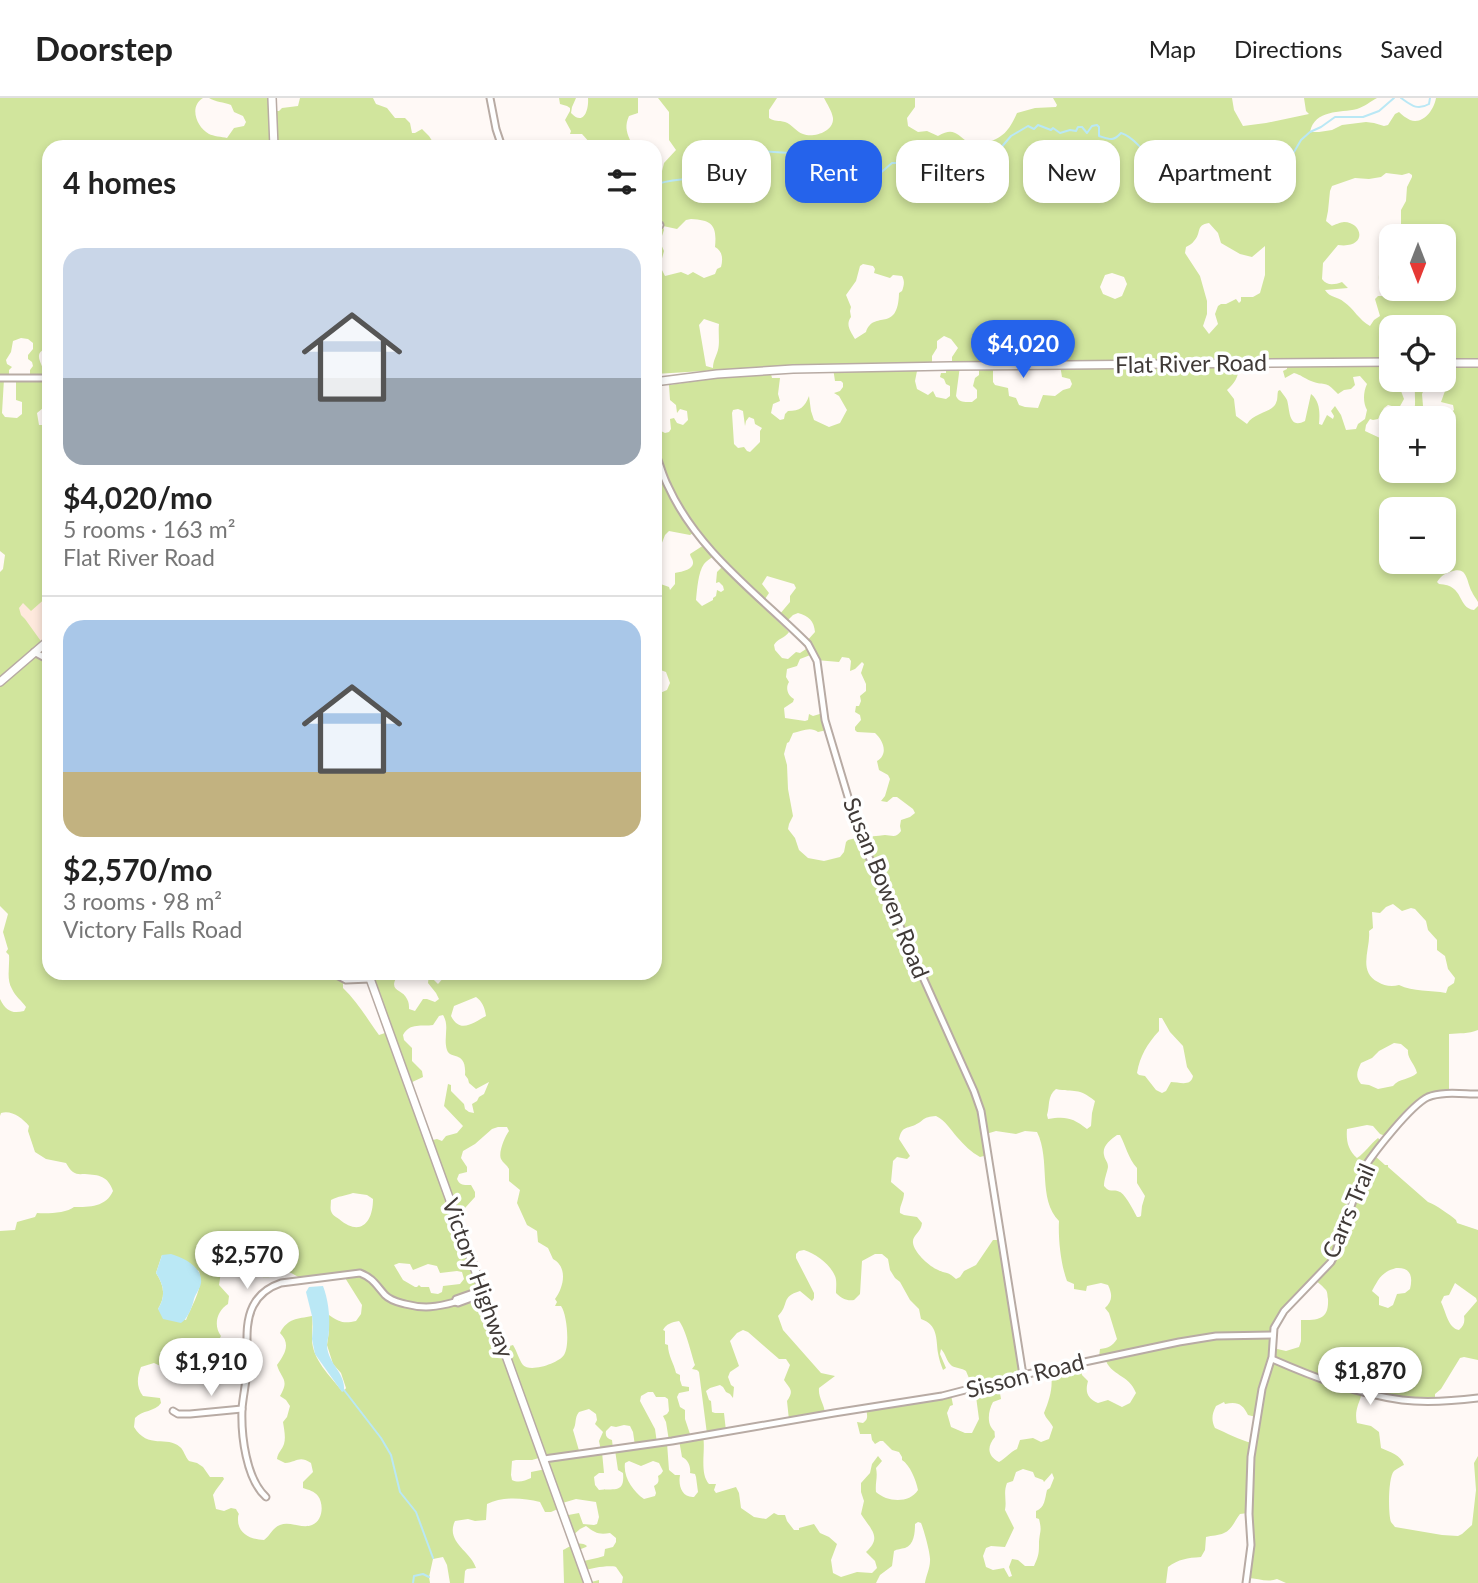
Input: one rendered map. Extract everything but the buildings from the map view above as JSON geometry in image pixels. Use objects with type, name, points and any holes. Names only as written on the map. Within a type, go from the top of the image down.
[{"type":"main road","points":[[272,98],[274,140]]},
{"type":"main road","name":"Flat River Road","points":[[662,381],[793,369],[1379,362]]},
{"type":"main road","points":[[1456,363],[1478,363]]},
{"type":"main road","points":[[0,682],[42,646]]},
{"type":"main road","name":"Victory Highway","points":[[370,980],[588,1583]]},
{"type":"street","points":[[490,98],[500,140]]},
{"type":"street","points":[[0,377],[42,378]]},
{"type":"street","name":"Susan Bowen Road","points":[[662,471],[668,486],[699,535],[746,588],[808,644],[815,656],[825,720],[860,837],[980,1107],[1023,1375]]},
{"type":"street","points":[[34,652],[42,656]]},
{"type":"street","name":"Carrs Trail","points":[[1272,1335],[1284,1311],[1333,1258],[1360,1176],[1372,1155],[1426,1098],[1442,1094],[1478,1094]]},
{"type":"street","points":[[266,1497],[260,1491],[247,1457],[242,1409],[247,1376],[250,1315],[260,1296],[281,1283],[360,1273],[369,1277],[393,1301],[428,1308],[481,1292]]},
{"type":"street","points":[[1246,1583],[1251,1545],[1251,1457],[1260,1395],[1272,1359],[1272,1335]]},
{"type":"street","name":"Sisson Road","points":[[544,1459],[914,1402],[1023,1375],[1179,1342],[1216,1336],[1272,1335]]},
{"type":"street","points":[[1272,1359],[1316,1377],[1380,1396],[1432,1401],[1478,1398]]},
{"type":"street","points":[[173,1411],[190,1414],[242,1409]]},
{"type":"shaded area","points":[[42,570],[42,641],[37,645],[11,612]]},
{"type":"green space","points":[[0,98],[203,98],[195,111],[201,127],[209,134],[227,138],[234,128],[244,126],[246,122],[243,116],[234,112],[231,105],[209,98],[272,98],[273,111],[279,111],[282,108],[298,106],[300,98],[373,98],[376,104],[387,108],[395,118],[405,118],[410,123],[412,133],[422,129],[432,140],[42,140],[42,351],[39,356],[42,366],[42,409],[37,413],[39,425],[42,425],[42,601],[31,611],[23,603],[19,608],[21,615],[42,643],[42,980],[343,980],[343,988],[379,1035],[388,1032],[370,980],[395,980],[395,988],[405,996],[409,1009],[415,1011],[423,999],[435,1002],[439,999],[428,980],[434,980],[438,984],[442,980],[662,980],[662,692],[667,690],[670,683],[666,672],[662,671],[662,584],[670,590],[675,584],[675,573],[691,567],[693,562],[690,554],[704,545],[695,532],[690,535],[669,531],[662,543],[662,432],[669,432],[671,429],[670,419],[674,418],[677,423],[683,425],[688,420],[687,411],[680,409],[677,413],[676,405],[670,400],[669,385],[771,374],[772,378],[780,378],[780,401],[773,404],[771,413],[780,420],[784,419],[788,411],[802,408],[809,396],[814,420],[829,427],[840,423],[847,410],[839,396],[834,393],[840,391],[843,383],[835,381],[833,368],[768,367],[662,374],[662,270],[665,276],[681,272],[688,275],[693,272],[704,278],[715,274],[721,267],[722,256],[715,247],[712,225],[704,221],[686,220],[677,229],[663,226],[662,236],[662,171],[664,163],[676,150],[669,140],[669,112],[658,98],[777,98],[769,110],[769,118],[783,121],[803,134],[812,135],[827,130],[832,123],[832,113],[824,98],[915,98],[915,107],[907,118],[908,126],[918,132],[927,131],[938,136],[951,132],[965,140],[896,140],[896,203],[1009,203],[1009,140],[993,140],[1005,133],[1017,113],[1035,108],[1056,107],[1053,98],[1232,98],[1234,110],[1243,126],[1309,114],[1304,98],[1377,98],[1357,109],[1336,112],[1317,119],[1310,132],[1319,132],[1366,122],[1388,125],[1399,112],[1415,121],[1430,112],[1436,98],[1478,98],[1478,602],[1463,572],[1456,570],[1456,497],[1379,497],[1379,574],[1446,574],[1437,582],[1453,588],[1469,608],[1474,610],[1478,606],[1478,1030],[1449,1034],[1449,1094],[1421,1102],[1388,1137],[1380,1134],[1373,1126],[1367,1125],[1347,1129],[1347,1141],[1357,1158],[1378,1138],[1381,1141],[1374,1155],[1428,1202],[1457,1223],[1478,1230],[1478,1360],[1460,1358],[1435,1394],[1435,1401],[1412,1402],[1362,1393],[1356,1415],[1357,1423],[1371,1426],[1379,1432],[1381,1448],[1398,1456],[1403,1462],[1404,1465],[1392,1475],[1389,1496],[1389,1512],[1395,1527],[1442,1535],[1462,1534],[1472,1525],[1476,1490],[1474,1463],[1478,1456],[1478,1583],[1286,1583],[1277,1579],[1248,1578],[1248,1513],[1240,1514],[1227,1532],[1206,1537],[1205,1550],[1201,1557],[1183,1559],[1168,1567],[1166,1583],[925,1583],[930,1558],[921,1523],[918,1522],[915,1524],[910,1544],[894,1551],[892,1566],[880,1575],[876,1583],[622,1583],[623,1577],[616,1567],[609,1566],[583,1571],[587,1583],[564,1583],[563,1550],[578,1544],[587,1546],[576,1551],[581,1562],[604,1556],[605,1549],[613,1547],[616,1542],[616,1538],[610,1533],[597,1533],[586,1526],[571,1537],[563,1516],[579,1513],[583,1524],[597,1524],[599,1517],[596,1502],[576,1499],[559,1504],[560,1508],[551,1512],[545,1512],[540,1502],[513,1498],[487,1504],[486,1520],[455,1521],[453,1535],[476,1568],[465,1571],[464,1583],[450,1583],[443,1557],[433,1559],[430,1583],[0,1583],[0,1231],[15,1230],[17,1222],[35,1217],[37,1213],[57,1213],[74,1207],[97,1205],[106,1200],[113,1191],[102,1177],[76,1174],[66,1163],[46,1159],[35,1152],[29,1126],[16,1115],[1,1113],[0,1116],[0,999],[7,1009],[13,1012],[24,1011],[26,1007],[10,985],[9,955],[6,952],[8,949],[3,932],[8,914],[0,906],[0,572],[5,555],[0,551]],"holes":[[[1209,223],[1218,233],[1221,243],[1240,254],[1252,257],[1265,246],[1265,275],[1260,293],[1253,297],[1241,297],[1239,303],[1236,299],[1218,306],[1215,314],[1218,324],[1209,334],[1203,326],[1207,301],[1200,276],[1185,253],[1186,247],[1196,238],[1200,227]],[[860,266],[873,266],[874,273],[890,278],[893,275],[902,276],[904,285],[899,293],[895,313],[874,322],[866,332],[855,339],[850,331],[851,307],[846,295],[856,281]],[[1112,273],[1124,277],[1127,284],[1122,296],[1115,299],[1103,294],[1100,287],[1105,275]],[[704,319],[719,324],[719,347],[713,368],[706,366],[699,325]],[[944,336],[951,339],[958,348],[952,357],[952,365],[946,366],[946,373],[941,373],[940,377],[950,386],[950,396],[946,399],[936,397],[933,391],[928,395],[917,389],[915,381],[918,366],[932,365],[937,341]],[[28,339],[33,343],[33,349],[28,355],[33,366],[30,378],[16,379],[16,400],[22,402],[22,414],[17,418],[5,417],[2,413],[4,379],[9,378],[9,370],[12,367],[6,360],[13,341]],[[1238,362],[1287,362],[1287,369],[1283,371],[1285,378],[1294,373],[1328,385],[1338,394],[1351,389],[1355,385],[1353,377],[1360,376],[1367,384],[1364,394],[1367,410],[1365,419],[1356,429],[1346,430],[1335,406],[1331,411],[1333,419],[1327,415],[1322,425],[1319,424],[1318,404],[1311,394],[1305,421],[1295,423],[1287,400],[1280,390],[1274,406],[1247,424],[1236,416],[1234,399],[1227,390],[1237,378]],[[993,365],[1060,365],[1062,377],[1070,379],[1072,384],[1070,388],[1055,396],[1043,395],[1038,408],[1025,407],[1019,405],[1016,398],[1009,396],[1008,388],[995,385]],[[960,366],[979,366],[979,375],[973,386],[977,390],[977,398],[972,402],[957,398]],[[738,409],[743,411],[745,426],[749,417],[762,428],[760,442],[750,452],[734,444],[732,413]],[[714,556],[724,565],[717,572],[716,583],[719,582],[724,590],[717,590],[713,600],[702,606],[696,600],[699,577],[702,567]],[[767,576],[794,584],[796,588],[790,596],[790,602],[779,615],[786,622],[793,615],[802,614],[812,622],[815,632],[806,642],[809,647],[800,653],[796,652],[788,659],[782,658],[774,645],[789,632],[761,605],[769,593],[762,584]],[[813,654],[816,660],[839,662],[842,657],[849,658],[850,671],[862,662],[864,664],[861,673],[866,691],[860,696],[859,706],[856,706],[855,712],[860,715],[861,720],[855,730],[875,733],[882,743],[883,755],[877,761],[879,770],[890,779],[881,801],[887,802],[897,797],[915,813],[901,820],[901,831],[898,835],[848,840],[840,857],[824,861],[808,858],[799,850],[788,829],[793,816],[784,754],[793,733],[809,729],[818,732],[827,730],[823,713],[813,716],[809,714],[808,720],[805,721],[785,718],[784,708],[794,699],[788,692],[787,669],[797,666],[800,659]],[[1393,904],[1402,911],[1415,909],[1426,921],[1428,930],[1437,940],[1437,950],[1445,956],[1448,969],[1455,978],[1446,993],[1399,985],[1388,986],[1378,982],[1368,972],[1366,959],[1369,931],[1373,928],[1372,912],[1380,913]],[[476,997],[486,1016],[472,1024],[458,1025],[451,1016],[454,1006]],[[443,1015],[449,1053],[463,1062],[469,1083],[476,1089],[489,1082],[484,1094],[472,1104],[474,1113],[465,1109],[448,1084],[444,1106],[463,1126],[457,1133],[446,1136],[442,1141],[429,1141],[408,1084],[423,1077],[422,1071],[412,1061],[412,1048],[403,1035],[409,1028],[433,1025],[439,1016]],[[1159,1018],[1162,1018],[1183,1046],[1187,1067],[1193,1076],[1190,1082],[1171,1082],[1162,1093],[1156,1090],[1145,1076],[1137,1073],[1145,1051],[1159,1031]],[[1394,1043],[1401,1044],[1408,1050],[1417,1073],[1393,1086],[1378,1089],[1361,1084],[1357,1076],[1361,1063]],[[1056,1089],[1076,1091],[1095,1101],[1091,1126],[1087,1129],[1073,1120],[1048,1119],[1051,1095]],[[931,1116],[936,1116],[965,1146],[980,1157],[988,1155],[986,1134],[996,1131],[1016,1134],[1025,1131],[1037,1132],[1043,1155],[1048,1202],[1059,1221],[1060,1252],[1067,1281],[1074,1284],[1074,1289],[1086,1291],[1087,1286],[1101,1283],[1108,1285],[1111,1298],[1105,1308],[1117,1339],[1110,1346],[1100,1349],[1099,1357],[1105,1358],[1107,1364],[1129,1382],[1136,1393],[1130,1403],[1122,1407],[1108,1400],[1098,1403],[1089,1397],[1088,1381],[1082,1375],[1080,1363],[1050,1369],[1051,1392],[1044,1413],[1053,1427],[1049,1439],[1041,1442],[1033,1438],[1020,1440],[1017,1449],[999,1462],[990,1454],[995,1437],[990,1424],[990,1408],[993,1402],[1001,1399],[998,1382],[1022,1375],[1002,1240],[993,1240],[976,1265],[956,1279],[939,1271],[922,1258],[914,1247],[913,1240],[922,1223],[917,1217],[900,1213],[904,1193],[891,1182],[893,1161],[897,1157],[907,1159],[910,1156],[899,1139],[901,1132]],[[507,1127],[509,1131],[500,1156],[509,1169],[509,1181],[520,1190],[517,1203],[527,1225],[537,1231],[538,1242],[548,1248],[563,1272],[555,1306],[561,1306],[565,1316],[566,1351],[551,1364],[532,1368],[523,1365],[513,1345],[503,1348],[455,1213],[465,1208],[475,1197],[471,1185],[461,1184],[457,1179],[459,1174],[467,1172],[461,1158],[463,1151],[492,1129]],[[1120,1135],[1137,1168],[1137,1183],[1145,1196],[1139,1217],[1122,1193],[1108,1190],[1104,1186],[1108,1167],[1104,1152],[1109,1141]],[[353,1193],[367,1195],[373,1199],[371,1215],[364,1225],[353,1227],[333,1215],[331,1200]],[[799,1251],[809,1252],[833,1272],[836,1278],[836,1293],[849,1300],[854,1300],[860,1294],[862,1261],[875,1254],[882,1254],[888,1259],[895,1278],[919,1309],[921,1319],[933,1328],[943,1370],[946,1368],[940,1354],[941,1349],[952,1366],[966,1371],[975,1389],[979,1419],[972,1433],[951,1427],[947,1413],[953,1405],[951,1395],[866,1408],[866,1420],[863,1423],[857,1422],[860,1434],[871,1434],[875,1444],[883,1441],[892,1450],[899,1452],[908,1465],[918,1490],[909,1498],[898,1500],[886,1498],[876,1492],[876,1468],[882,1461],[878,1456],[870,1473],[861,1483],[864,1501],[861,1514],[874,1537],[874,1542],[866,1552],[875,1561],[877,1568],[872,1573],[857,1572],[841,1577],[833,1573],[831,1560],[837,1544],[820,1533],[814,1524],[794,1530],[785,1515],[774,1513],[766,1519],[754,1517],[741,1508],[736,1487],[716,1493],[716,1484],[709,1484],[704,1474],[703,1436],[691,1437],[685,1410],[680,1407],[677,1397],[679,1393],[689,1391],[689,1387],[682,1386],[668,1345],[665,1344],[663,1330],[679,1321],[695,1365],[692,1369],[699,1372],[707,1434],[726,1431],[724,1413],[712,1412],[706,1391],[720,1385],[733,1398],[734,1387],[728,1377],[730,1372],[739,1366],[730,1341],[743,1330],[779,1359],[786,1359],[790,1365],[784,1380],[791,1392],[787,1401],[789,1420],[825,1414],[819,1388],[835,1376],[821,1373],[783,1330],[778,1316],[787,1298],[794,1293],[800,1291],[812,1301],[814,1298],[796,1258]],[[162,1255],[199,1271],[199,1290],[186,1320],[158,1309],[163,1295],[156,1273]],[[233,1264],[265,1277],[287,1272],[300,1278],[342,1273],[362,1305],[361,1314],[356,1321],[342,1322],[329,1315],[327,1345],[333,1364],[341,1373],[346,1388],[344,1391],[327,1373],[315,1353],[312,1316],[290,1322],[280,1333],[286,1345],[277,1365],[284,1382],[280,1396],[290,1406],[283,1422],[284,1444],[277,1459],[285,1463],[301,1459],[311,1463],[313,1472],[303,1482],[303,1488],[318,1496],[321,1512],[316,1523],[312,1525],[280,1525],[264,1540],[250,1537],[240,1529],[236,1509],[216,1509],[213,1495],[223,1477],[210,1477],[203,1467],[189,1461],[180,1447],[169,1442],[145,1438],[134,1427],[138,1415],[161,1403],[160,1398],[143,1396],[141,1393],[138,1382],[141,1367],[154,1363],[169,1370],[192,1372],[201,1379],[211,1374],[213,1367],[208,1354],[211,1345],[221,1336],[217,1323],[219,1314],[228,1304],[229,1296],[219,1285],[221,1272]],[[410,1264],[413,1270],[428,1264],[437,1266],[440,1273],[462,1272],[464,1279],[460,1284],[443,1286],[442,1292],[438,1294],[431,1293],[429,1287],[415,1287],[403,1280],[394,1265]],[[1396,1268],[1405,1269],[1411,1277],[1410,1289],[1397,1294],[1393,1305],[1388,1308],[1379,1305],[1379,1297],[1372,1291],[1379,1279]],[[1315,1280],[1327,1291],[1327,1311],[1318,1319],[1301,1320],[1299,1347],[1286,1351],[1273,1348],[1277,1321]],[[1455,1283],[1477,1301],[1464,1316],[1464,1323],[1459,1330],[1455,1329],[1441,1302],[1444,1296],[1449,1295]],[[653,1392],[656,1397],[668,1399],[669,1411],[663,1416],[669,1441],[679,1440],[682,1457],[689,1464],[690,1473],[695,1474],[698,1492],[694,1497],[686,1496],[680,1487],[680,1475],[669,1470],[667,1443],[657,1443],[655,1429],[640,1401],[641,1396]],[[1224,1402],[1242,1406],[1248,1415],[1256,1417],[1252,1443],[1215,1428],[1212,1417],[1216,1406]],[[589,1409],[596,1414],[595,1424],[603,1432],[599,1441],[601,1451],[580,1454],[573,1430],[577,1416],[579,1412]],[[611,1426],[630,1426],[635,1446],[615,1450],[618,1470],[623,1473],[622,1484],[617,1489],[599,1490],[594,1477],[604,1473],[602,1452],[613,1449],[612,1440],[607,1437],[606,1431]],[[542,1457],[546,1469],[531,1472],[531,1478],[524,1481],[512,1480],[512,1461]],[[629,1461],[641,1466],[653,1461],[659,1463],[663,1471],[654,1486],[655,1496],[644,1499],[630,1483],[625,1463]],[[1023,1469],[1033,1472],[1035,1477],[1044,1482],[1052,1473],[1054,1478],[1043,1505],[1036,1511],[1041,1528],[1038,1554],[1034,1566],[1025,1566],[1012,1559],[1009,1567],[1012,1576],[1009,1577],[1004,1568],[993,1570],[986,1567],[983,1556],[986,1548],[1005,1547],[1014,1528],[1005,1510],[1007,1483],[1013,1481],[1016,1472]]]},
{"type":"green space","points":[[559,98],[576,98],[571,113],[579,118],[585,115],[588,98],[638,98],[638,113],[629,116],[627,122],[630,140],[587,140],[582,134],[570,134],[565,120],[570,108],[560,104]]},
{"type":"green space","points":[[1415,392],[1423,392],[1423,406],[1415,406]]},
{"type":"water","points":[[171,1254],[192,1264],[201,1277],[191,1309],[181,1323],[163,1319],[158,1309],[163,1291],[156,1273],[162,1255]]},
{"type":"water","points":[[323,1286],[329,1313],[328,1352],[342,1379],[342,1392],[315,1354],[312,1339],[312,1316],[306,1292],[309,1287]]},
{"type":"waterway","points":[[662,183],[708,174],[712,164],[728,149],[790,153],[801,166],[830,166],[843,177],[856,174],[878,175],[892,163],[914,168],[959,167],[971,160],[993,157],[1011,136],[1028,126],[1034,129],[1038,125],[1051,130],[1053,128],[1060,133],[1076,131],[1078,127],[1082,127],[1087,133],[1092,126],[1097,125],[1099,136],[1111,139],[1121,133],[1139,146],[1154,165],[1176,161],[1200,146],[1212,146],[1222,150],[1246,145],[1266,157],[1278,151],[1283,161],[1310,132],[1335,117],[1363,117],[1379,111],[1394,98]]},
{"type":"waterway","points":[[1401,98],[1418,107],[1429,104],[1430,98]]},
{"type":"waterway","points":[[344,1390],[391,1455],[400,1492],[416,1512],[433,1558]]},
{"type":"waterway","points":[[413,1583],[414,1576],[423,1574],[429,1577]]}]
